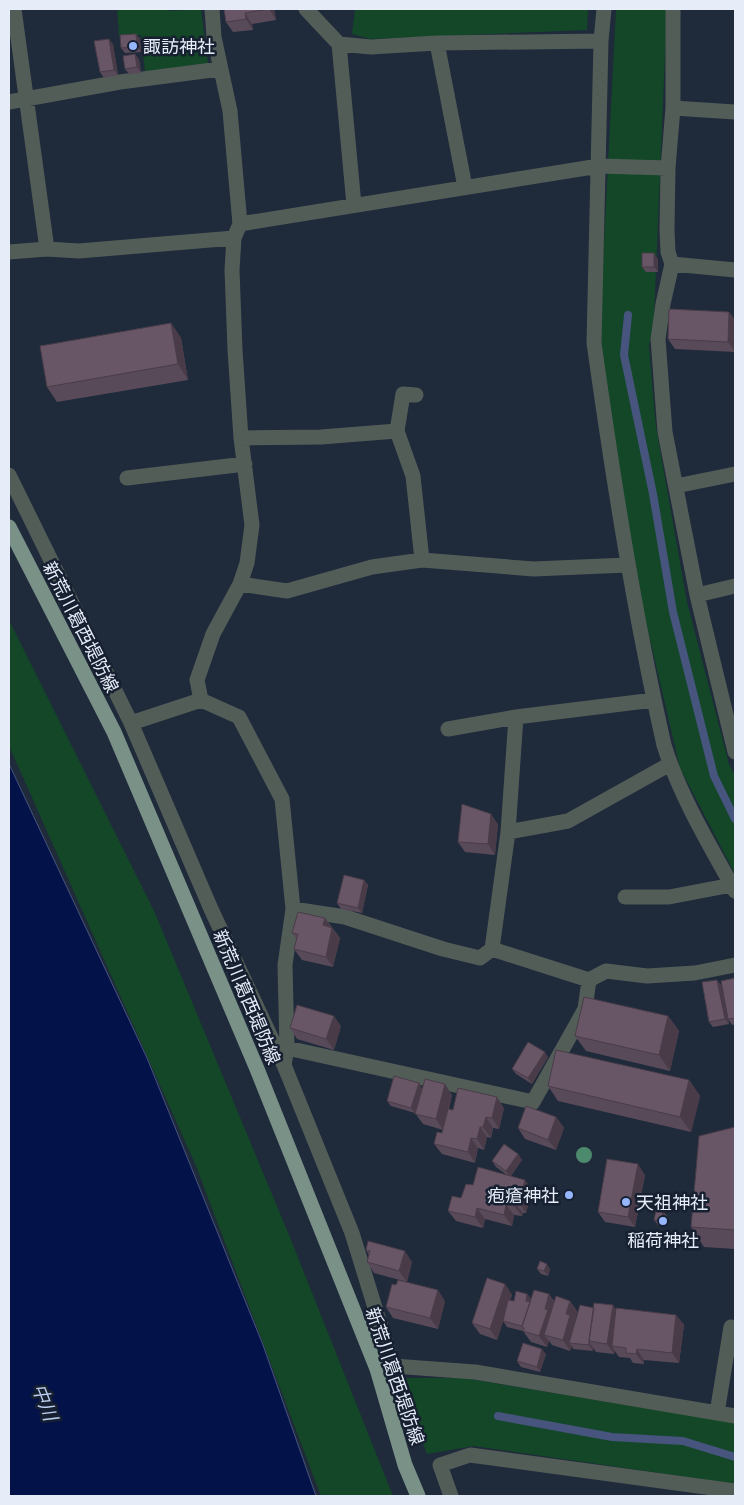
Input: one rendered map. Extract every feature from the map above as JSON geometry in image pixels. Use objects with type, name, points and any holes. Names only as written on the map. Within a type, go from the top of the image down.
[{"type":"main road","name":"新荒川葛西堤防線","points":[[9,527],[114,732],[257,1069],[377,1369],[405,1464],[418,1496]]},
{"type":"street","points":[[14,9],[47,249]]},
{"type":"street","points":[[201,700],[197,680],[213,634],[240,584],[247,563],[252,525],[241,438],[234,350],[232,270],[237,231],[230,111],[214,37],[212,9]]},
{"type":"street","points":[[306,9],[339,44],[354,205]]},
{"type":"street","points":[[604,9],[601,42],[605,167],[594,343],[627,565],[654,700],[670,764],[701,830],[733,888],[669,897],[625,897]]},
{"type":"street","points":[[673,9],[672,108],[668,168],[667,230],[668,252],[672,264],[662,304],[658,339],[665,432],[696,595],[732,724],[735,752]]},
{"type":"street","points":[[339,44],[371,47],[437,43],[601,42]]},
{"type":"street","points":[[437,43],[465,187]]},
{"type":"street","points":[[9,102],[120,82],[220,69]]},
{"type":"street","points":[[672,108],[735,112]]},
{"type":"street","points":[[9,252],[47,249],[79,251],[237,231],[354,205],[605,167],[668,168]]},
{"type":"street","points":[[672,264],[735,270]]},
{"type":"street","points":[[416,395],[403,394],[397,431],[414,476],[422,560]]},
{"type":"street","points":[[241,438],[321,437],[397,431]]},
{"type":"street","points":[[127,478],[245,464]]},
{"type":"street","points":[[676,486],[735,474]]},
{"type":"street","points":[[9,475],[130,723],[211,908],[284,1064],[352,1233],[393,1366]]},
{"type":"street","points":[[240,584],[287,591],[372,566],[422,560],[534,569],[627,565]]},
{"type":"street","points":[[696,595],[735,586]]},
{"type":"street","points":[[130,723],[201,700],[238,717],[282,798],[293,910],[285,965],[287,1048],[284,1064]]},
{"type":"street","points":[[448,729],[516,717],[654,700]]},
{"type":"street","points":[[293,910],[345,917],[387,929],[443,949],[480,958],[492,949],[508,832],[516,717]]},
{"type":"street","points":[[508,832],[568,821],[670,764]]},
{"type":"street","points":[[492,949],[590,980],[606,971],[647,976],[695,974],[735,965]]},
{"type":"street","points":[[287,1048],[533,1102],[585,1009],[590,980]]},
{"type":"street","points":[[717,1414],[731,1327],[735,1328]]},
{"type":"street","points":[[377,1369],[393,1366],[475,1372],[735,1416]]},
{"type":"street","points":[[451,1496],[440,1465],[470,1455],[735,1491]]},
{"type":"green space","points":[[117,9],[169,9],[169,11],[201,9],[208,63],[145,72],[141,35],[119,36]]},
{"type":"green space","points":[[355,9],[588,9],[587,30],[370,39],[352,34]]},
{"type":"green space","points":[[616,9],[667,9],[654,317],[649,347],[656,427],[687,602],[729,764],[735,776],[735,874],[680,768],[635,575],[599,341]]},
{"type":"green space","points":[[9,620],[155,913],[289,1235],[393,1496],[321,1496],[196,1166],[9,746]]},
{"type":"green space","points":[[397,1378],[463,1378],[735,1423],[735,1484],[474,1446],[427,1454]]},
{"type":"water","name":"中川","points":[[9,764],[147,1058],[263,1345],[316,1496],[9,1496]]},
{"type":"building","points":[[224,9],[269,9],[245,13],[246,19],[226,22]]},
{"type":"building","points":[[136,34],[137,47],[121,48],[120,35]]},
{"type":"building","points":[[109,39],[114,70],[100,72],[94,41]]},
{"type":"building","points":[[135,54],[137,67],[125,69],[123,56]]},
{"type":"building","points":[[642,253],[654,253],[654,267],[642,267]]},
{"type":"building","points":[[669,309],[729,312],[728,342],[668,339]]},
{"type":"building","points":[[171,323],[178,364],[47,387],[40,346]]},
{"type":"building","points":[[462,804],[491,814],[488,844],[458,842]]},
{"type":"building","points":[[344,875],[364,880],[358,908],[337,903]]},
{"type":"building","points":[[298,912],[325,918],[323,925],[332,928],[326,957],[294,949],[298,934],[292,933]]},
{"type":"building","points":[[735,978],[735,1018],[728,1019],[721,981]]},
{"type":"building","points":[[717,980],[725,1019],[709,1022],[702,982]]},
{"type":"building","points":[[584,997],[668,1016],[659,1055],[575,1036]]},
{"type":"building","points":[[297,1005],[334,1016],[326,1039],[290,1028]]},
{"type":"building","points":[[528,1042],[545,1052],[528,1078],[512,1069]]},
{"type":"building","points":[[556,1050],[689,1080],[680,1117],[548,1086]]},
{"type":"building","points":[[394,1076],[419,1083],[411,1108],[387,1101]]},
{"type":"building","points":[[425,1079],[445,1084],[436,1119],[415,1114]]},
{"type":"building","points":[[458,1088],[497,1097],[492,1118],[486,1117],[483,1127],[480,1127],[477,1139],[471,1138],[468,1152],[434,1144],[437,1132],[442,1133],[448,1109],[453,1110]]},
{"type":"building","points":[[526,1106],[556,1117],[548,1140],[518,1128]]},
{"type":"building","points":[[735,1127],[735,1230],[691,1227],[699,1136]]},
{"type":"building","points":[[504,1144],[518,1154],[506,1171],[492,1161]]},
{"type":"building","points":[[607,1159],[638,1164],[628,1217],[598,1212]]},
{"type":"building","points":[[478,1167],[525,1180],[519,1203],[515,1203],[514,1206],[506,1205],[504,1215],[477,1208],[475,1217],[448,1211],[452,1196],[461,1198],[466,1184],[473,1185]]},
{"type":"building","points":[[656,1210],[663,1211],[661,1221],[654,1220]]},
{"type":"building","points":[[368,1241],[405,1251],[399,1271],[367,1262],[370,1251],[366,1250]]},
{"type":"building","points":[[540,1261],[547,1264],[544,1271],[537,1269]]},
{"type":"building","points":[[487,1278],[505,1284],[490,1329],[472,1323]]},
{"type":"building","points":[[398,1280],[438,1290],[430,1318],[386,1307],[392,1284],[396,1285]]},
{"type":"building","points":[[534,1290],[549,1294],[545,1309],[548,1310],[539,1336],[523,1331],[524,1328],[522,1327]]},
{"type":"building","points":[[516,1291],[527,1294],[526,1301],[530,1302],[522,1326],[503,1321],[508,1300],[514,1301]]},
{"type":"building","points":[[556,1296],[570,1301],[566,1314],[570,1315],[563,1340],[544,1335]]},
{"type":"building","points":[[594,1303],[613,1305],[607,1344],[589,1341]]},
{"type":"building","points":[[580,1305],[594,1308],[589,1345],[569,1343]]},
{"type":"building","points":[[616,1308],[676,1315],[672,1353],[637,1349],[636,1354],[626,1353],[626,1348],[612,1346]]},
{"type":"building","points":[[523,1343],[542,1349],[537,1367],[517,1361]]},
{"type":"waterway","points":[[628,315],[624,355],[653,494],[673,612],[714,776],[735,819]]},
{"type":"waterway","points":[[498,1416],[612,1437],[683,1441],[735,1457]]},
{"type":"place","name":"諏訪神社","points":[[133,46]]},
{"type":"place","name":"疱瘡神社","points":[[569,1195]]},
{"type":"place","name":"天祖神社","points":[[626,1202]]},
{"type":"place","name":"稲荷神社","points":[[663,1221]]}]
